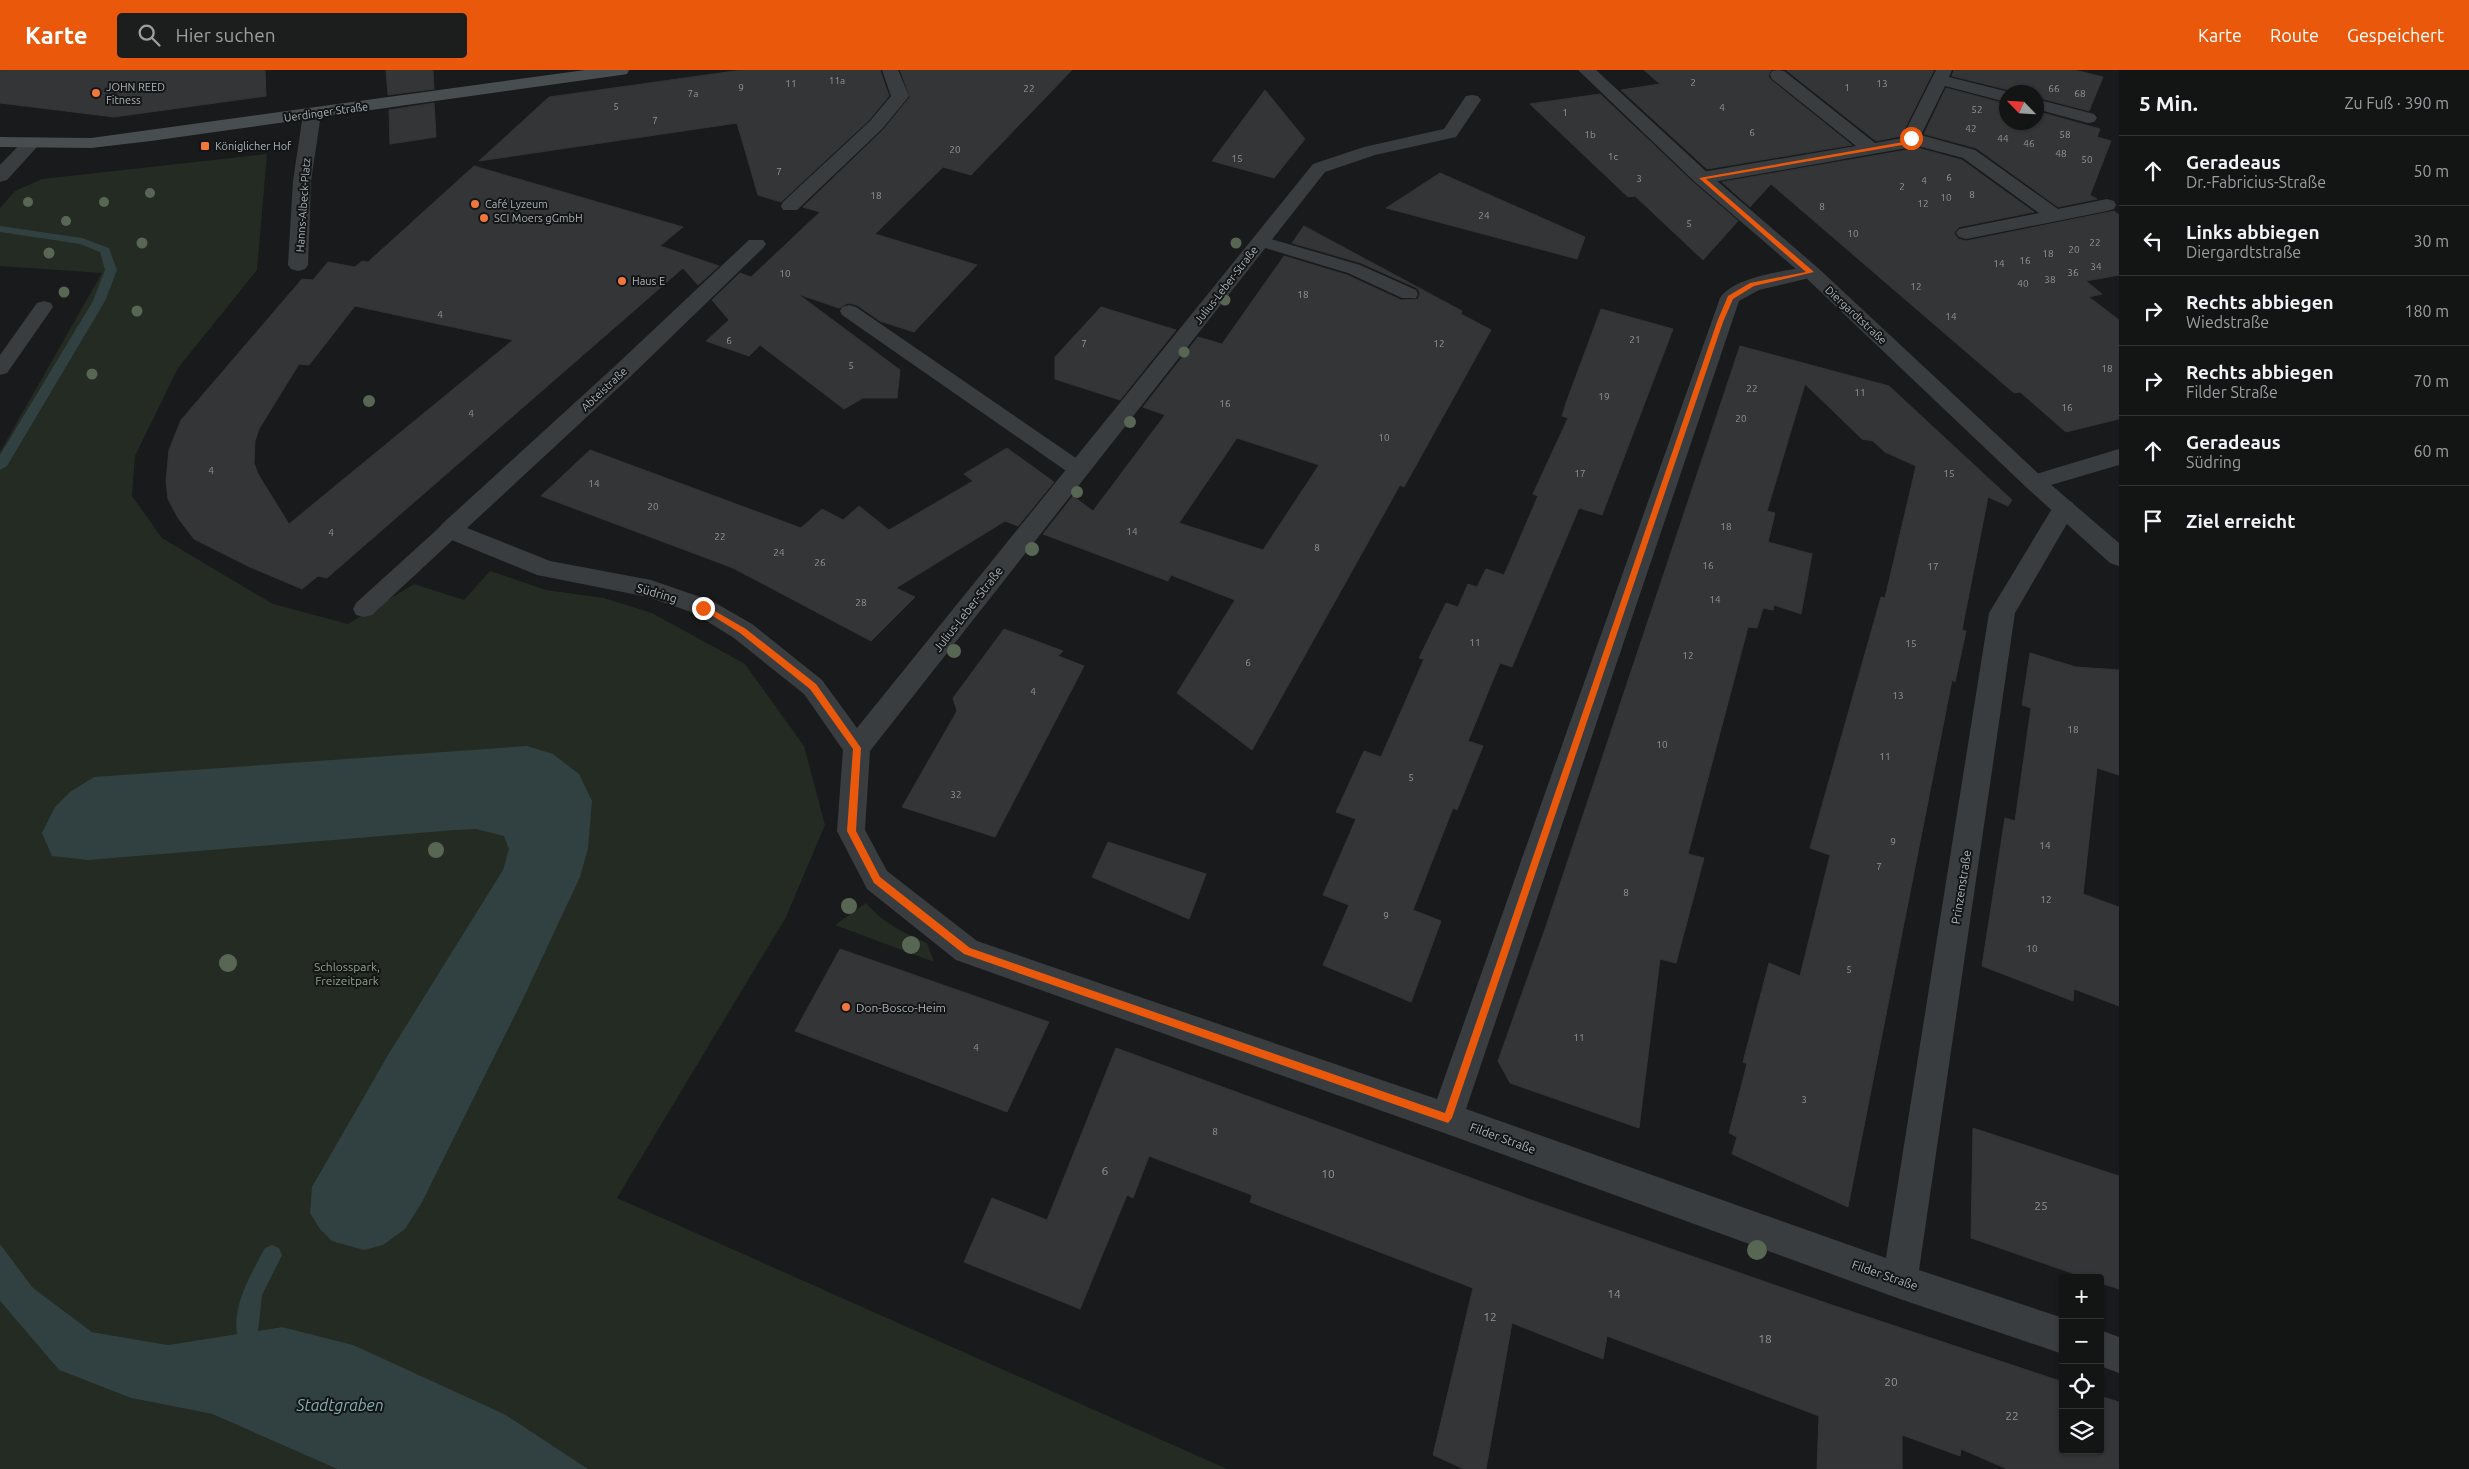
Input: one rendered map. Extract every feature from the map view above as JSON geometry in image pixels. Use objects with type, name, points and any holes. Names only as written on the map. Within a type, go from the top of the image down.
[{"type":"main road","name":"Uerdinger Straße","points":[[30,144],[99,142],[312,114],[610,71]]},
{"type":"main road","points":[[0,136],[30,144]]},
{"type":"main road","points":[[0,142],[30,144]]},
{"type":"street","points":[[790,206],[876,125],[900,96],[890,70]]},
{"type":"street","name":"Diergardtstraße","points":[[1586,70],[1702,178],[1811,272],[2034,482],[2119,557]]},
{"type":"street","points":[[1778,74],[1871,149]]},
{"type":"street","points":[[1702,178],[1912,142],[1911,138],[1942,75],[1999,95]]},
{"type":"street","name":"Julius-Leber-Straße","points":[[857,748],[1319,168],[1370,151],[1450,133],[1472,100]]},
{"type":"street","points":[[2044,106],[2088,118]]},
{"type":"street","name":"Hanns-Albeck-Platz","points":[[298,266],[302,181],[312,114]]},
{"type":"street","points":[[1911,138],[1969,154],[2054,216]]},
{"type":"street","points":[[0,176],[30,144]]},
{"type":"street","points":[[1966,233],[2107,205]]},
{"type":"street","name":"Abteistraße","points":[[450,530],[623,371],[756,244]]},
{"type":"street","points":[[1448,1118],[1720,322],[1730,298],[1752,284],[1811,272]]},
{"type":"street","points":[[2034,482],[2119,457]]},
{"type":"street","name":"Prinzenstraße","points":[[1900,1281],[2002,614],[2064,508]]},
{"type":"street","name":"Südring","points":[[450,530],[546,569],[651,589],[703,608],[743,631],[813,686],[857,748]]},
{"type":"street","name":"Filder Straße","points":[[857,748],[852,831],[877,880],[967,951],[1448,1118],[1900,1281],[2059,1335]]},
{"type":"street","points":[[2104,1349],[2119,1355]]},
{"type":"lane","name":"Julius-Leber-Straße","points":[[1261,241],[1354,269],[1409,294]]},
{"type":"lane","points":[[0,369],[44,307]]},
{"type":"lane","points":[[849,312],[1079,470]]},
{"type":"lane","points":[[364,609],[450,530]]},
{"type":"green space","name":"Schlosspark, Freizeitpark","points":[[267,154],[257,270],[178,368],[135,456],[132,496],[162,538],[273,604],[348,624],[414,584],[464,600],[490,571],[546,590],[604,598],[652,613],[745,664],[804,746],[825,825],[786,917],[617,1198],[1227,1469],[588,1469],[506,1415],[282,1327],[168,1345],[92,1332],[32,1288],[0,1244],[0,452],[102,273],[0,266],[0,208],[15,191],[42,179]]},
{"type":"green space","points":[[866,903],[886,922],[927,943],[934,962],[835,925]]},
{"type":"green space","points":[[0,1301],[59,1370],[131,1398],[212,1414],[337,1469],[0,1469]]},
{"type":"water","points":[[527,746],[553,754],[579,774],[592,801],[588,848],[580,877],[522,1001],[421,1204],[405,1229],[383,1245],[364,1250],[332,1241],[320,1229],[310,1213],[312,1187],[388,1055],[503,870],[509,849],[504,836],[476,829],[455,830],[88,860],[52,856],[42,833],[55,807],[70,792],[94,777]]},
{"type":"water","name":"Stadtgraben","points":[[0,1244],[33,1288],[92,1332],[168,1345],[282,1327],[353,1345],[506,1415],[588,1469],[337,1469],[212,1414],[131,1398],[59,1370],[0,1301]]},
{"type":"building","points":[[0,70],[265,70],[266,96],[114,117],[0,103]]},
{"type":"building","points":[[386,70],[433,70],[434,89],[388,95]]},
{"type":"building","points":[[742,70],[880,70],[889,96],[869,120],[781,202],[758,195],[737,123],[479,161],[549,97]]},
{"type":"building","points":[[900,70],[1072,70],[971,175],[943,167],[875,234],[977,265],[914,332],[880,321],[857,305],[848,303],[839,308],[798,294],[900,370],[897,398],[863,398],[844,409],[760,345],[749,356],[706,341],[729,320],[712,300],[740,273],[751,277],[820,212],[803,207],[883,130],[910,97]]},
{"type":"building","points":[[1644,70],[1771,70],[1768,76],[1771,80],[1852,145],[1707,169],[1621,90],[1660,84]]},
{"type":"building","points":[[1786,70],[1934,70],[1901,136],[1876,141]]},
{"type":"building","points":[[1954,70],[2075,70],[2103,77],[2089,111],[2044,99],[2044,85],[1999,85],[1999,88],[1952,76]]},
{"type":"building","points":[[1946,88],[1999,102],[1999,130],[2044,130],[2044,113],[2100,129],[2097,137],[2111,141],[2090,195],[2097,199],[2058,207],[1976,148],[1924,134]]},
{"type":"building","points":[[1265,90],[1305,139],[1274,178],[1212,161]]},
{"type":"building","points":[[1600,94],[1694,183],[1738,221],[1703,260],[1635,196],[1628,197],[1530,104]]},
{"type":"building","points":[[434,103],[436,137],[390,144],[389,110]]},
{"type":"building","points":[[1918,148],[1962,160],[2034,212],[1959,227],[1954,233],[1958,239],[1966,241],[2114,211],[2119,215],[2119,275],[2086,281],[2102,294],[2089,297],[2119,320],[2119,419],[2066,432],[2020,392],[2014,393],[1771,184],[1750,207],[1722,182]]},
{"type":"building","points":[[474,166],[683,227],[660,246],[719,266],[698,285],[683,268],[327,578],[318,576],[302,589],[250,567],[194,539],[178,518],[168,499],[166,481],[169,450],[181,420],[302,279],[313,280],[328,262],[355,267],[362,261],[368,262]],"holes":[[[355,306],[513,340],[289,524],[258,474],[254,463],[255,441],[259,429],[299,364],[309,365]]]},
{"type":"building","points":[[1440,173],[1585,237],[1577,259],[1386,208]]},
{"type":"building","points":[[1304,226],[1462,311],[1461,314],[1491,330],[1404,487],[1400,485],[1252,750],[1177,693],[1235,600],[1171,575],[1168,581],[1043,534],[1073,496],[1093,511],[1165,415],[1143,407],[1198,337],[1222,344],[1284,256],[1347,275],[1401,300],[1418,299],[1420,293],[1417,288],[1361,263],[1292,243]],"holes":[[[1237,438],[1319,465],[1263,550],[1179,523]]]},
{"type":"building","points":[[1101,307],[1176,330],[1120,400],[1055,379],[1055,357]]},
{"type":"building","points":[[1601,309],[1673,329],[1602,515],[1579,508],[1512,667],[1500,663],[1468,741],[1483,746],[1457,810],[1453,808],[1413,910],[1441,921],[1411,1002],[1323,965],[1349,905],[1323,895],[1356,819],[1336,812],[1364,751],[1381,757],[1424,659],[1419,658],[1446,603],[1458,607],[1468,584],[1477,587],[1486,569],[1504,575],[1538,496],[1533,494],[1568,418],[1562,416]]},
{"type":"building","points":[[1740,346],[1889,386],[2012,500],[2008,506],[1988,497],[1962,630],[1966,631],[1955,682],[1952,680],[1848,1207],[1732,1154],[1737,1137],[1729,1133],[1747,1064],[1743,1062],[1769,963],[1800,976],[1830,855],[1810,848],[1881,597],[1885,598],[1916,466],[1885,452],[1873,441],[1862,439],[1805,384],[1767,511],[1775,513],[1768,542],[1812,554],[1801,614],[1774,605],[1773,610],[1763,608],[1757,628],[1748,627],[1688,854],[1704,858],[1676,963],[1660,959],[1639,1128],[1510,1083],[1498,1061],[1546,926]]},
{"type":"building","points":[[1007,448],[1054,482],[1018,526],[1005,521],[896,588],[915,597],[871,641],[733,568],[541,496],[590,450],[801,528],[822,509],[843,520],[859,506],[889,530],[973,481],[964,474]]},
{"type":"building","points":[[1004,629],[1063,651],[1058,656],[1084,666],[995,837],[902,807],[957,711],[953,698]]},
{"type":"building","points":[[2030,653],[2076,667],[2119,670],[2119,775],[2097,768],[2083,894],[2119,907],[2119,1006],[2074,989],[2073,1001],[1982,966],[2005,818],[2015,821],[2031,708],[2022,705]]},
{"type":"building","points":[[1108,842],[1206,874],[1189,919],[1092,877]]},
{"type":"building","points":[[840,949],[1049,1022],[1007,1112],[795,1031]]},
{"type":"building","points":[[1116,1048],[1534,1201],[1826,1303],[2059,1381],[2059,1454],[2104,1454],[2104,1397],[2119,1402],[2119,1469],[2007,1469],[1961,1449],[1960,1456],[1902,1435],[1902,1469],[1817,1469],[1819,1416],[1607,1336],[1603,1359],[1512,1323],[1486,1469],[1464,1469],[1433,1455],[1473,1288],[1250,1202],[1252,1195],[1149,1156],[1133,1198],[1127,1195],[1080,1309],[964,1262],[992,1198],[1047,1220]]},
{"type":"building","points":[[1973,1128],[2119,1176],[2119,1289],[2104,1284],[2104,1274],[2074,1274],[1971,1238]]},
{"type":"waterway","points":[[0,229],[82,241],[105,250],[111,270],[99,301],[0,466]]},
{"type":"waterway","points":[[247,1332],[252,1293],[272,1255]]},
{"type":"place","name":"JOHN REED Fitness","points":[[96,93]]},
{"type":"place","name":"Königlicher Hof","points":[[205,146]]},
{"type":"place","name":"Café Lyzeum","points":[[475,204]]},
{"type":"place","name":"SCI Moers gGmbH","points":[[484,218]]},
{"type":"place","name":"Haus E","points":[[622,281]]},
{"type":"place","name":"Don-Bosco-Heim","points":[[846,1007]]},
{"type":"route","points":[[703,608],[743,631],[813,686],[857,748],[852,831],[877,880],[967,951],[1448,1118],[1720,322],[1730,298],[1752,284],[1811,272],[1702,178],[1912,142],[1911,138]]}]
